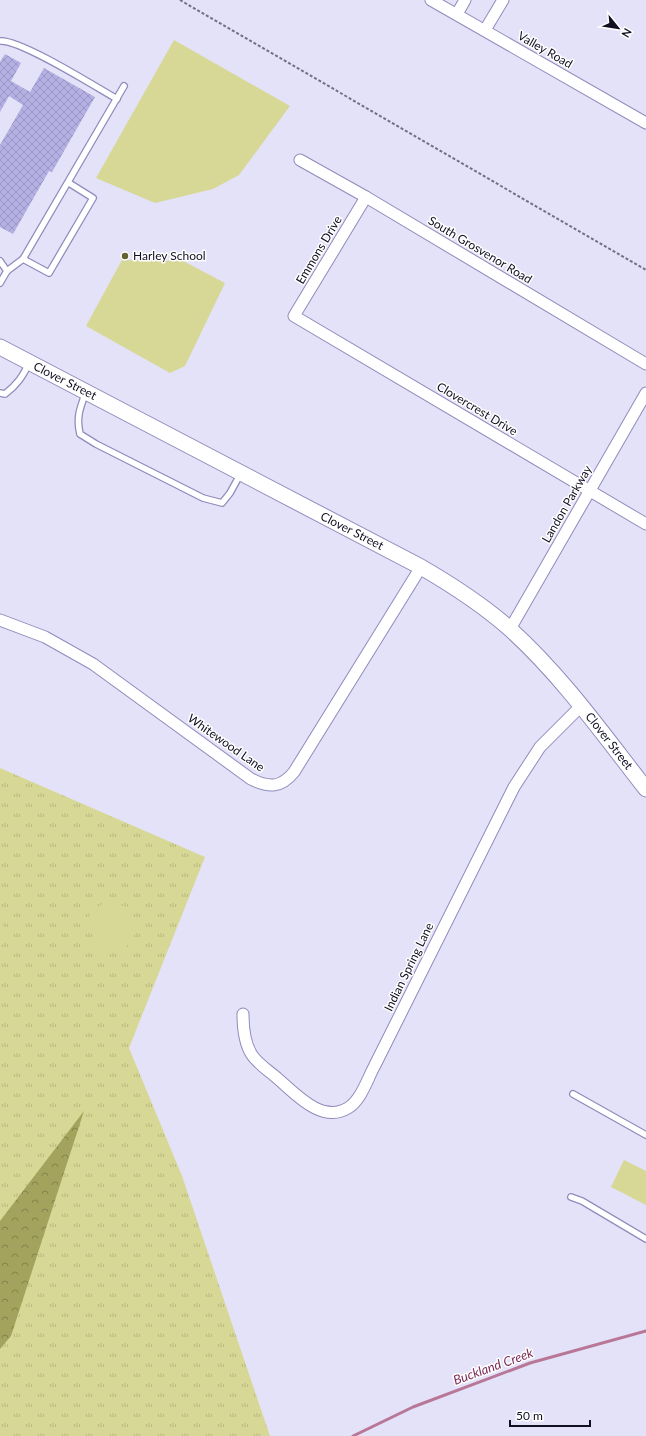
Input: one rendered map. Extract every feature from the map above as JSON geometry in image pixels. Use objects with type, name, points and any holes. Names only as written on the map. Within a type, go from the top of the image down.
[{"type":"main road","name":"Clover Street","points":[[0,347],[421,567],[448,583],[484,608],[510,629],[549,667],[646,789]]},
{"type":"street","name":"Valley Road","points":[[431,0],[486,30],[646,123]]},
{"type":"street","points":[[456,14],[465,0]]},
{"type":"street","points":[[486,30],[503,0]]},
{"type":"street","name":"South Grosvenor Road","points":[[300,160],[366,197],[646,364]]},
{"type":"street","name":"Emmons Drive","points":[[294,316],[366,197]]},
{"type":"street","name":"Clovercrest Drive","points":[[294,316],[646,524]]},
{"type":"street","name":"Landon Parkway","points":[[510,629],[646,393]]},
{"type":"street","name":"Whitewood Lane","points":[[0,620],[45,637],[93,664],[251,779],[260,783],[276,785],[286,781],[294,772],[421,567]]},
{"type":"street","name":"Indian Spring Lane","points":[[243,1014],[245,1040],[253,1056],[302,1100],[319,1110],[330,1113],[346,1109],[353,1105],[374,1067],[514,787],[540,747],[581,706]]},
{"type":"lane","points":[[0,41],[5,40],[21,46],[117,99]]},
{"type":"lane","points":[[0,283],[4,273],[23,259],[69,183],[124,86]]},
{"type":"lane","points":[[23,259],[49,273],[93,198],[69,183]]},
{"type":"lane","points":[[0,261],[4,273]]},
{"type":"lane","points":[[0,393],[5,394],[14,387],[22,378],[29,363]]},
{"type":"lane","points":[[86,392],[80,408],[77,423],[80,434],[96,444],[203,498],[222,503],[242,473]]},
{"type":"lane","points":[[573,1094],[646,1135]]},
{"type":"lane","points":[[570,1197],[582,1201],[646,1239]]},
{"type":"path","points":[[180,0],[646,270]]},
{"type":"green space","points":[[174,40],[290,106],[239,175],[213,189],[155,203],[96,178]]},
{"type":"green space","points":[[122,260],[183,261],[225,283],[185,366],[170,373],[86,326]]},
{"type":"green space","points":[[0,768],[205,857],[129,1048],[182,1176],[270,1436],[0,1436]]},
{"type":"green space","points":[[104,903],[130,907],[137,931],[125,949],[102,949],[96,943],[92,933],[89,913]]},
{"type":"green space","points":[[0,922],[6,929],[5,942],[0,947]]},
{"type":"green space","points":[[84,1111],[11,1336],[0,1349],[0,1221]]},
{"type":"green space","points":[[624,1160],[646,1171],[646,1205],[611,1187]]},
{"type":"building","points":[[5,54],[21,63],[11,81],[30,92],[44,68],[95,97],[52,172],[49,171],[13,234],[0,227],[0,145],[23,105],[9,96],[0,112],[0,62]]},
{"type":"waterway","name":"Buckland Creek","points":[[353,1436],[413,1407],[530,1363],[646,1331]]},
{"type":"place","name":"Harley School","points":[[125,256]]}]
